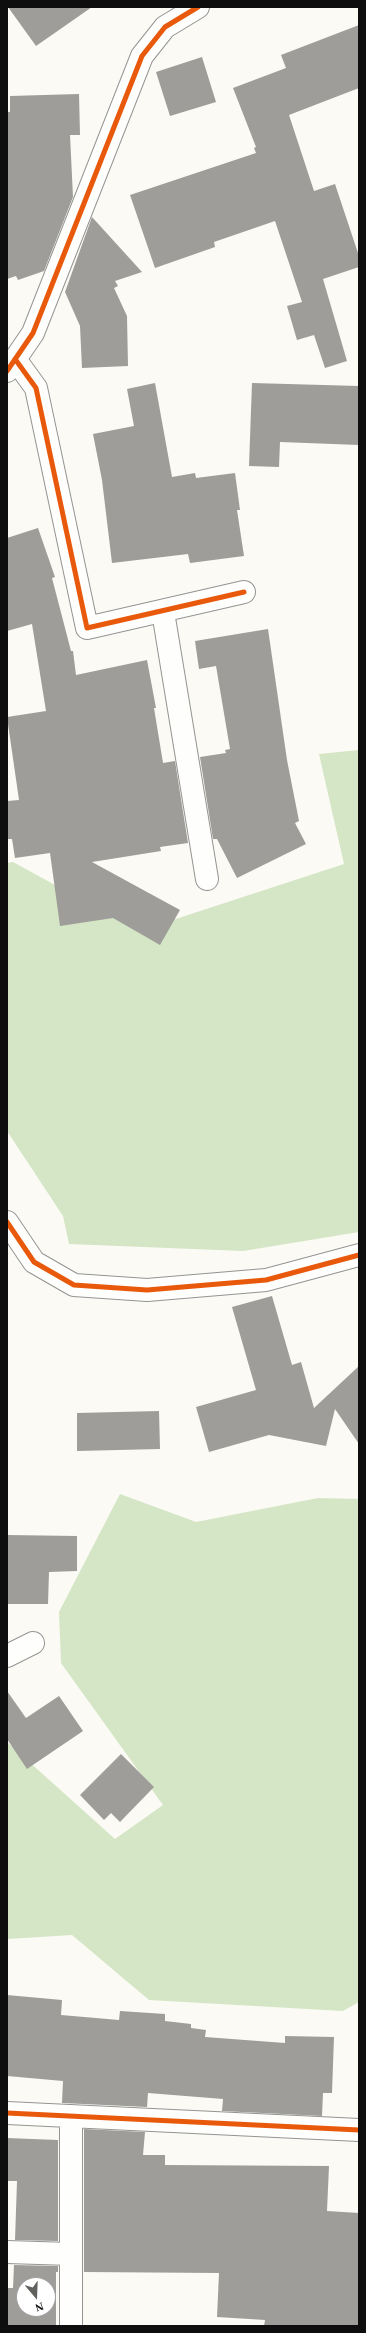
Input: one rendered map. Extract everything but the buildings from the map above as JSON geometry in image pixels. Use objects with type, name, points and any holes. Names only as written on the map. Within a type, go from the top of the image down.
[{"type":"street","points":[[198,7],[165,27],[142,56],[32,333],[11,365],[36,388],[87,628],[163,612],[244,592]]},
{"type":"street","points":[[163,612],[207,879]]},
{"type":"street","points":[[7,1222],[34,1262],[74,1285],[147,1290],[266,1280],[359,1255]]},
{"type":"street","points":[[7,1656],[33,1643]]},
{"type":"street","points":[[7,2113],[359,2130]]},
{"type":"street","points":[[71,2116],[71,2326]]},
{"type":"street","points":[[7,2252],[71,2254]]},
{"type":"green space","points":[[359,750],[359,1232],[243,1251],[69,1244],[63,1216],[7,1131],[7,863],[13,862],[139,931],[344,864],[319,754]]},
{"type":"green space","points":[[120,1494],[196,1522],[318,1498],[359,1499],[359,2002],[343,2011],[149,2000],[72,1935],[7,1939],[7,1742],[115,1839],[163,1805],[61,1663],[59,1612]]},
{"type":"cycle path","points":[[7,371],[33,333],[142,56],[165,27],[198,7]]},
{"type":"cycle path","points":[[15,359],[36,388],[87,628],[244,592]]},
{"type":"cycle path","points":[[7,1222],[34,1262],[74,1285],[147,1290],[266,1280],[359,1255]]},
{"type":"cycle path","points":[[7,2113],[359,2130]]}]
